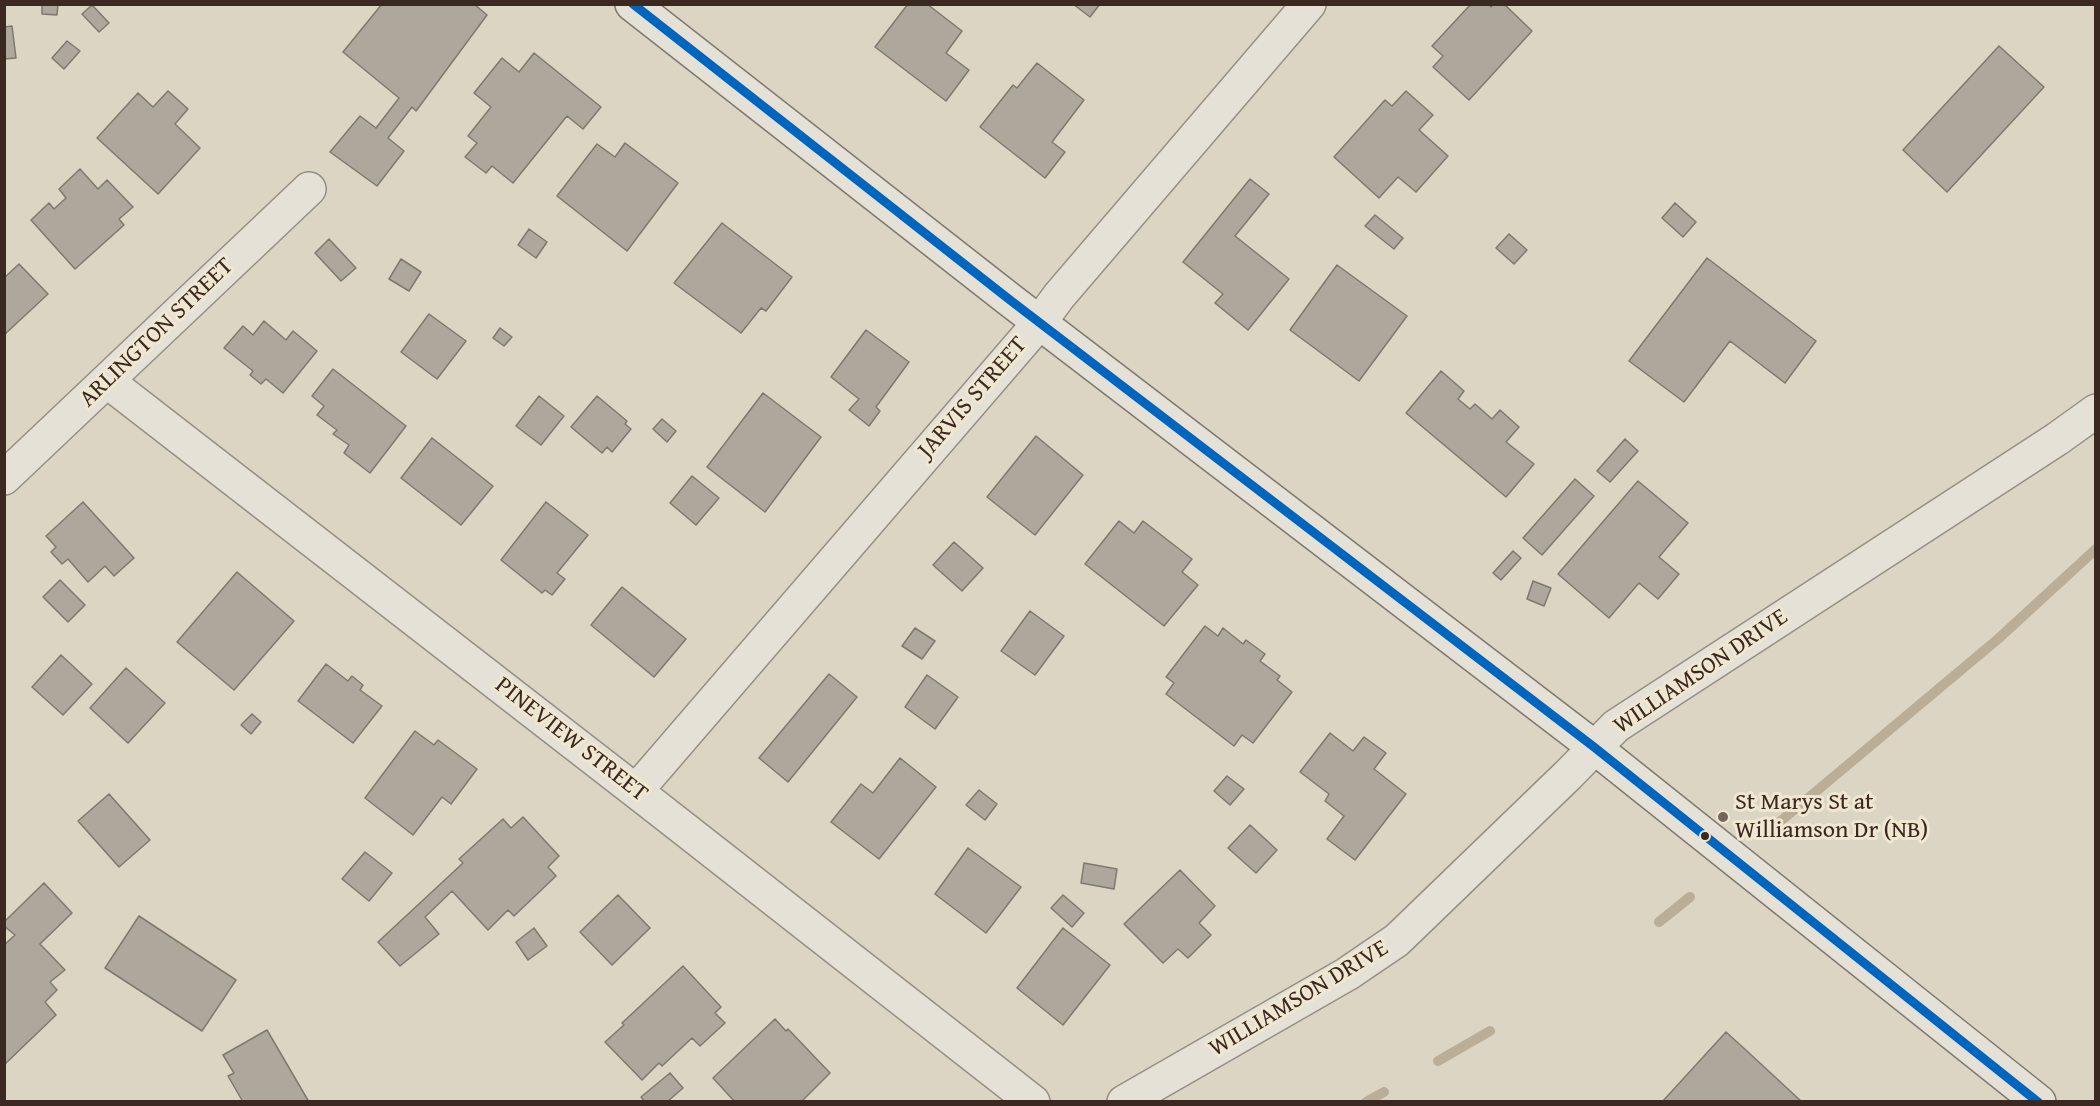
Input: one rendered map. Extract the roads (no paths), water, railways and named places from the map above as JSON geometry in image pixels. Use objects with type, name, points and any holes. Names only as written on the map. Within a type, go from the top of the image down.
[{"type":"street","points":[[632,4],[1040,322],[1594,747],[2039,1101]]},
{"type":"street","name":"JARVIS STREET","points":[[636,791],[1040,322],[1059,296],[1309,4]]},
{"type":"street","name":"ARLINGTON STREET","points":[[4,478],[309,189]]},
{"type":"street","name":"PINEVIEW STREET","points":[[107,381],[1033,1101]]},
{"type":"street","name":"WILLIAMSON DRIVE","points":[[1124,1101],[1347,974],[1397,940],[1616,726],[2096,411]]},
{"type":"waterway","points":[[1776,825],[1998,639],[2096,549]]},
{"type":"waterway","points":[[1659,922],[1690,897]]},
{"type":"waterway","points":[[1438,1061],[1490,1031]]},
{"type":"waterway","points":[[1366,1102],[1384,1092]]},
{"type":"place","name":"St Marys St at Williamson Dr (NB)","points":[[1723,817]]}]
